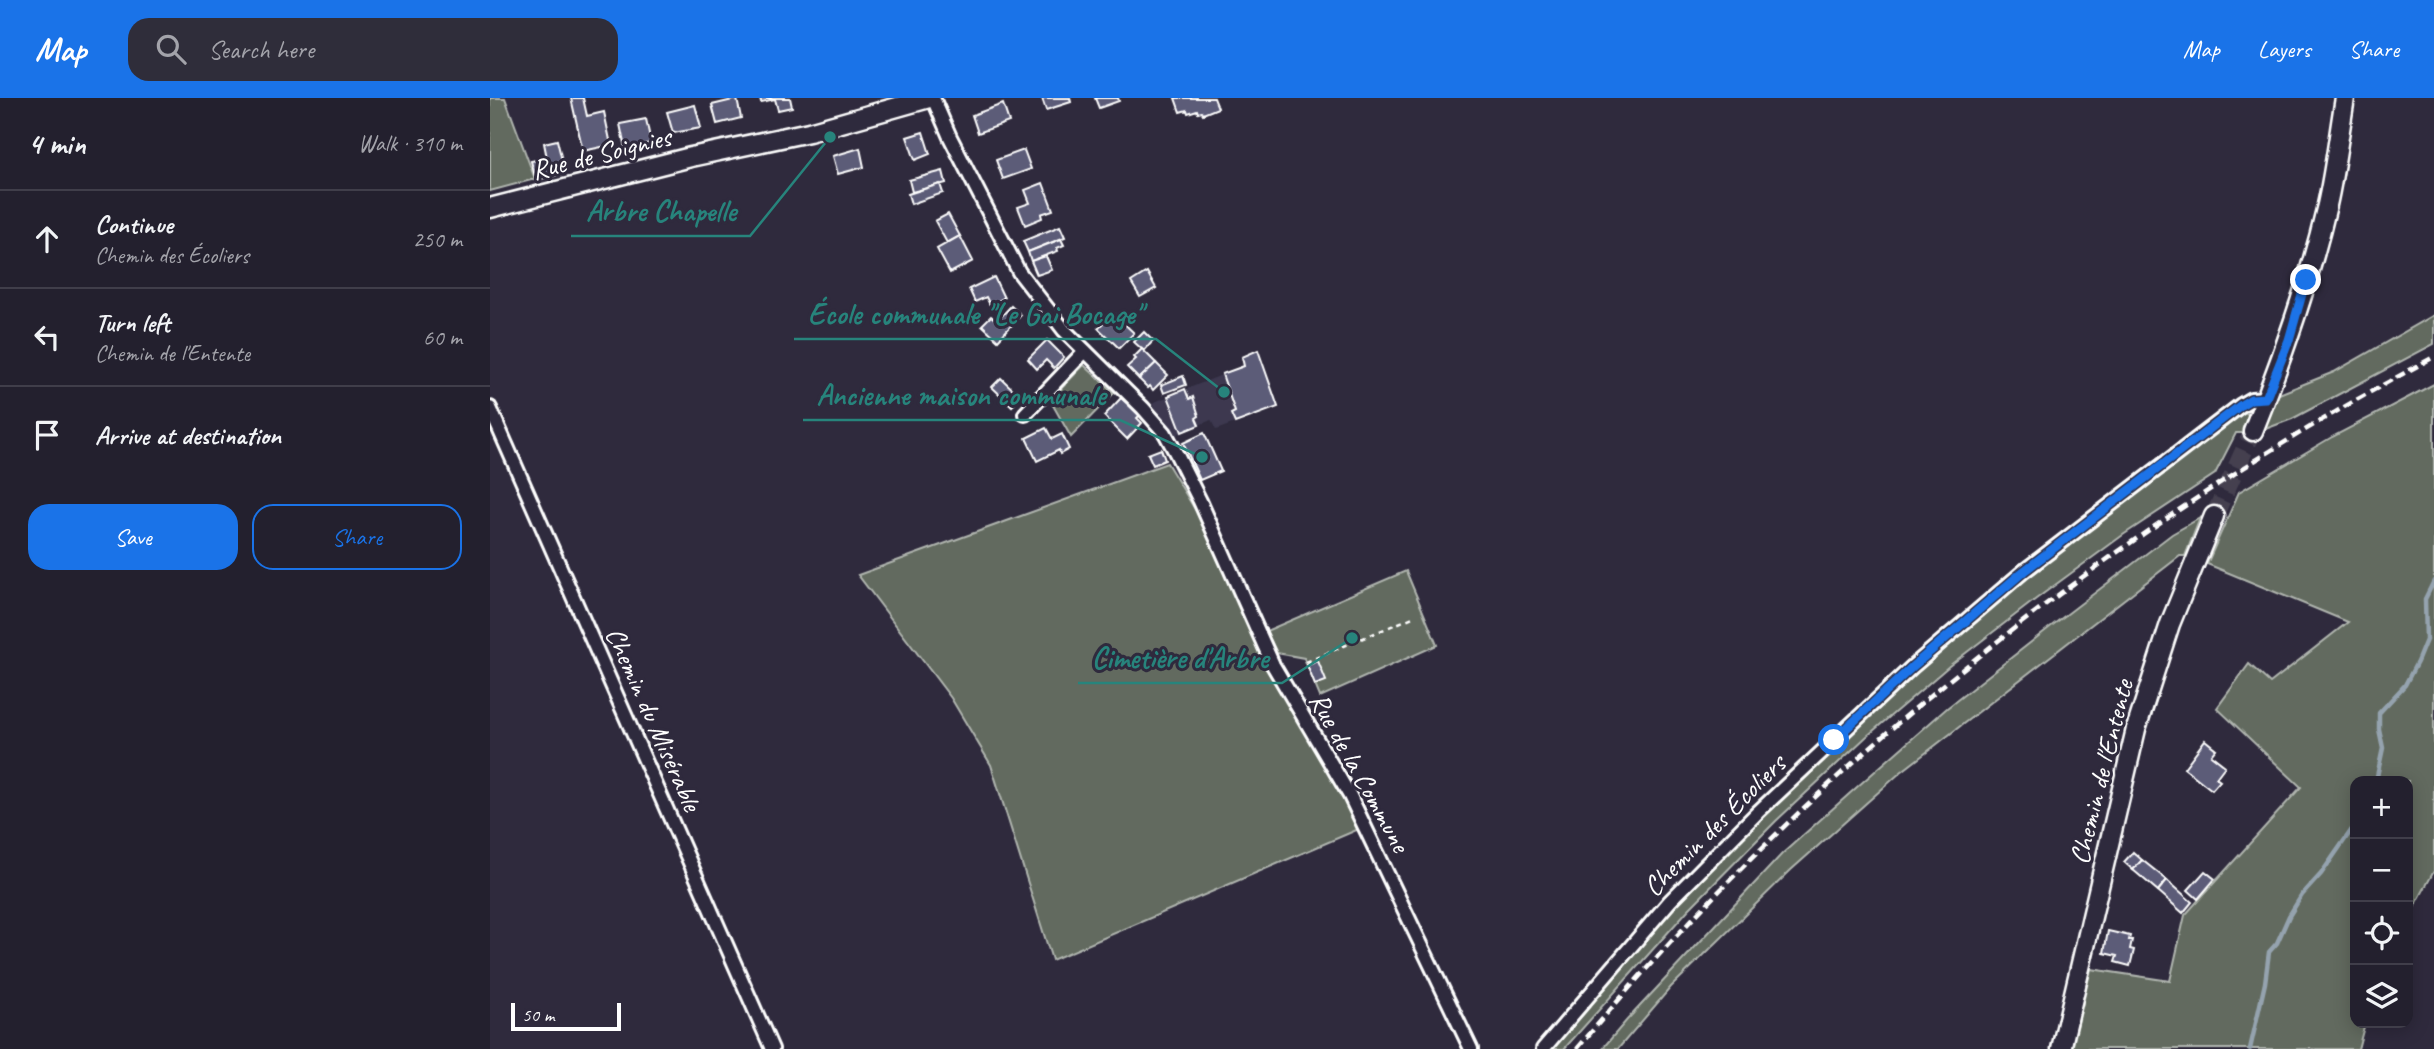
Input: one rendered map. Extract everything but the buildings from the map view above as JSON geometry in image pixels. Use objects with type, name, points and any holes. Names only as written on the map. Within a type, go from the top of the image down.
[{"type":"street","name":"Rue de Soignies","points":[[490,208],[809,132],[931,98]]},
{"type":"street","name":"Rue de la Commune","points":[[931,98],[1019,272],[1052,317],[1165,433],[1209,521],[1273,665],[1350,796],[1471,1049]]},
{"type":"street","points":[[2253,431],[2289,340],[2328,203],[2345,98]]},
{"type":"street","points":[[1025,414],[1085,351]]},
{"type":"street","name":"Chemin des Écoliers","points":[[1544,1049],[1599,981],[1678,892],[1758,812],[1921,659],[2024,571],[2241,405],[2251,399],[2266,398]]},
{"type":"street","name":"Chemin du Misérable","points":[[490,408],[772,1049]]},
{"type":"street","name":"Chemin de l'Entente","points":[[2061,1049],[2136,729],[2169,624],[2214,516]]},
{"type":"path","points":[[1306,662],[1413,617]]},
{"type":"shaded area","points":[[1258,350],[1278,407],[1216,430],[1211,420],[1176,435],[1152,403],[1244,366],[1242,357]]},
{"type":"green space","points":[[490,98],[505,98],[535,179],[490,191]]},
{"type":"green space","points":[[2434,315],[2434,344],[2292,419],[2260,431],[2274,396],[2334,372]]},
{"type":"green space","points":[[1084,365],[1114,393],[1071,437],[1050,400]]},
{"type":"green space","points":[[2434,384],[2434,871],[2413,910],[2413,776],[2350,776],[2350,1028],[2364,1028],[2358,1049],[2072,1049],[2091,969],[2170,981],[2185,915],[2301,787],[2217,708],[2249,664],[2270,683],[2348,622],[2207,564],[2239,492],[2332,437]]},
{"type":"green space","points":[[2243,411],[2249,415],[2242,433],[2236,433],[2215,474],[2123,535],[2036,599],[1949,666],[1866,737],[1776,821],[1688,910],[1564,1049],[1550,1049],[1677,899],[1804,775],[1923,665],[2024,577]]},
{"type":"green space","points":[[1167,463],[1231,569],[1257,632],[1366,826],[1052,960],[991,765],[951,698],[858,575]]},
{"type":"green space","points":[[2200,518],[2185,556],[2180,556],[1901,772],[1791,870],[1671,987],[1618,1049],[1602,1049],[1782,854],[1857,787],[1947,708],[2054,624],[2172,534]]},
{"type":"green space","points":[[1406,571],[1437,645],[1320,697],[1304,658],[1277,653],[1266,631]]},
{"type":"waterway","points":[[2377,776],[2383,748],[2379,713],[2405,685],[2417,662],[2426,640],[2425,599],[2434,581]]},
{"type":"waterway","points":[[2250,1049],[2269,952],[2277,943],[2302,895],[2321,874],[2350,832]]},
{"type":"tunnel","points":[[2214,516],[2253,431]]},
{"type":"railway","points":[[1577,1049],[1668,945],[1765,845],[1866,751],[1972,662],[2082,578],[2195,499],[2313,425],[2434,357]]},
{"type":"place","name":"Arbre Chapelle","points":[[830,137]]},
{"type":"place","name":"École communale \"Le Gai Bocage\"","points":[[1224,392]]},
{"type":"place","name":"Ancienne maison communale","points":[[1202,457]]},
{"type":"place","name":"Cimetière d'Arbre","points":[[1352,638]]},
{"type":"route","points":[[1834,740],[1912,667],[2024,571],[2241,405],[2251,399],[2266,398],[2289,340],[2306,280]]}]
